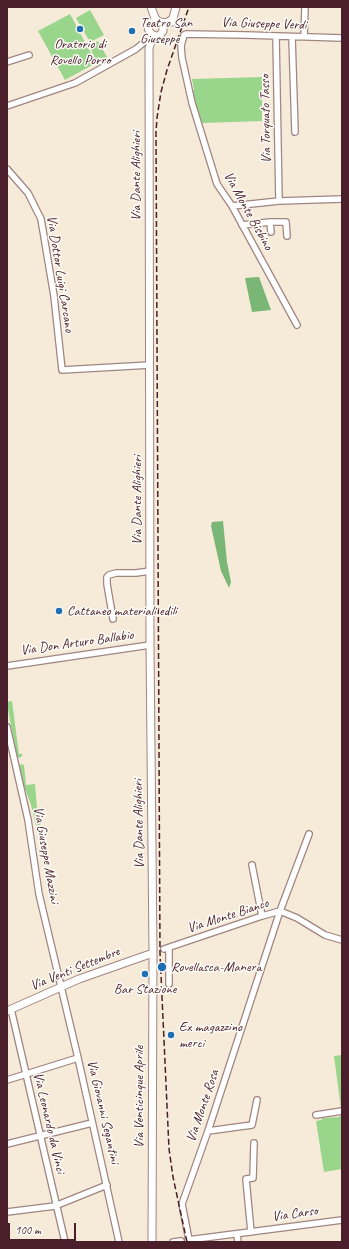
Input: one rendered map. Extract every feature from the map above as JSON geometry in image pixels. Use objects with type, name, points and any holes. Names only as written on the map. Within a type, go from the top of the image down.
[{"type":"street","points":[[150,7],[155,18],[163,26],[163,31]]},
{"type":"street","points":[[150,7],[151,23],[148,28],[151,34],[156,36]]},
{"type":"street","points":[[7,106],[75,83],[146,47],[152,38],[160,35],[169,26],[173,19],[176,7]]},
{"type":"street","points":[[304,37],[305,7]]},
{"type":"street","points":[[151,23],[155,21],[166,23],[173,19]]},
{"type":"street","name":"Via Dante Alighieri","points":[[149,31],[146,47],[150,366],[150,645],[153,953]]},
{"type":"street","name":"Via Giuseppe Verdi","points":[[186,34],[342,38]]},
{"type":"street","name":"Via Monte Bisbino","points":[[186,34],[183,38],[181,53],[192,103],[217,184],[232,206],[297,325]]},
{"type":"street","name":"Via Torquato Tasso","points":[[276,36],[279,201]]},
{"type":"street","points":[[292,37],[295,132]]},
{"type":"street","points":[[7,62],[29,55]]},
{"type":"street","name":"Via Dottor Luigi Carcano","points":[[7,169],[28,193],[41,219],[54,296],[62,370],[150,366]]},
{"type":"street","points":[[232,206],[279,201],[342,200]]},
{"type":"street","points":[[270,222],[271,232]]},
{"type":"street","points":[[242,225],[286,222],[287,236]]},
{"type":"street","points":[[113,619],[107,577],[116,573],[150,571]]},
{"type":"street","name":"Via Don Arturo Ballabio","points":[[7,666],[150,645]]},
{"type":"street","name":"Via Giuseppe Mazzini","points":[[7,727],[28,820],[39,894],[61,987]]},
{"type":"street","name":"Via Monte Rosa","points":[[188,1240],[182,1204],[280,912],[309,834]]},
{"type":"street","points":[[252,865],[262,916]]},
{"type":"street","name":"Via Monte Bianco","points":[[169,984],[166,948],[262,916],[280,912],[297,918],[325,934],[342,940]]},
{"type":"street","name":"Via Venti Settembre","points":[[9,1010],[79,979],[153,953]]},
{"type":"street","name":"Via Venticinque Aprile","points":[[152,1242],[153,953]]},
{"type":"street","name":"Via Giovanni Segantini","points":[[61,987],[119,1242]]},
{"type":"street","name":"Via Leonardo da Vinci","points":[[9,1010],[64,1242]]},
{"type":"street","points":[[7,1080],[78,1058]]},
{"type":"street","points":[[208,1130],[252,1125],[258,1100]]},
{"type":"street","points":[[316,1115],[342,1111]]},
{"type":"street","points":[[7,1144],[92,1123]]},
{"type":"street","points":[[251,1232],[246,1179],[253,1178],[254,1143]]},
{"type":"street","points":[[7,1212],[55,1206],[107,1185]]},
{"type":"street","name":"Via Carso","points":[[188,1240],[342,1220]]},
{"type":"street","points":[[236,1234],[238,1242]]},
{"type":"street","points":[[173,1242],[181,1241]]},
{"type":"green space","points":[[90,10],[104,35],[90,42],[76,18]]},
{"type":"green space","points":[[70,14],[96,63],[65,80],[38,31]]},
{"type":"green space","points":[[98,41],[107,57],[97,62],[89,46]]},
{"type":"green space","points":[[262,77],[262,121],[202,123],[191,91],[194,90],[192,79]]},
{"type":"green space","points":[[259,277],[271,310],[252,312],[245,278]]},
{"type":"green space","points":[[223,521],[227,562],[231,582],[229,588],[221,571],[211,526],[212,522]]},
{"type":"green space","points":[[12,701],[19,754],[23,754],[19,758],[17,757],[7,704],[7,702]]},
{"type":"green space","points":[[21,764],[24,765],[26,785],[35,784],[38,821],[41,821],[40,825],[36,825],[31,805],[21,778],[19,766]]},
{"type":"green space","points":[[342,1055],[342,1108],[341,1109],[334,1056]]},
{"type":"green space","points":[[342,1114],[342,1169],[324,1172],[316,1121],[323,1118],[339,1117]]},
{"type":"railway","points":[[187,1242],[173,1177],[169,1149],[160,953],[156,132],[161,92],[189,7]]},
{"type":"place","name":"Oratorio di Rovello Porro","points":[[80,29]]},
{"type":"place","name":"Teatro San Giuseppe","points":[[132,31]]},
{"type":"place","name":"Cattaneo materiali edili","points":[[59,611]]},
{"type":"place","name":"Rovellasca-Manera","points":[[162,967]]},
{"type":"place","name":"Bar Stazione","points":[[145,974]]},
{"type":"place","name":"Ex magazzino merci","points":[[171,1035]]}]
